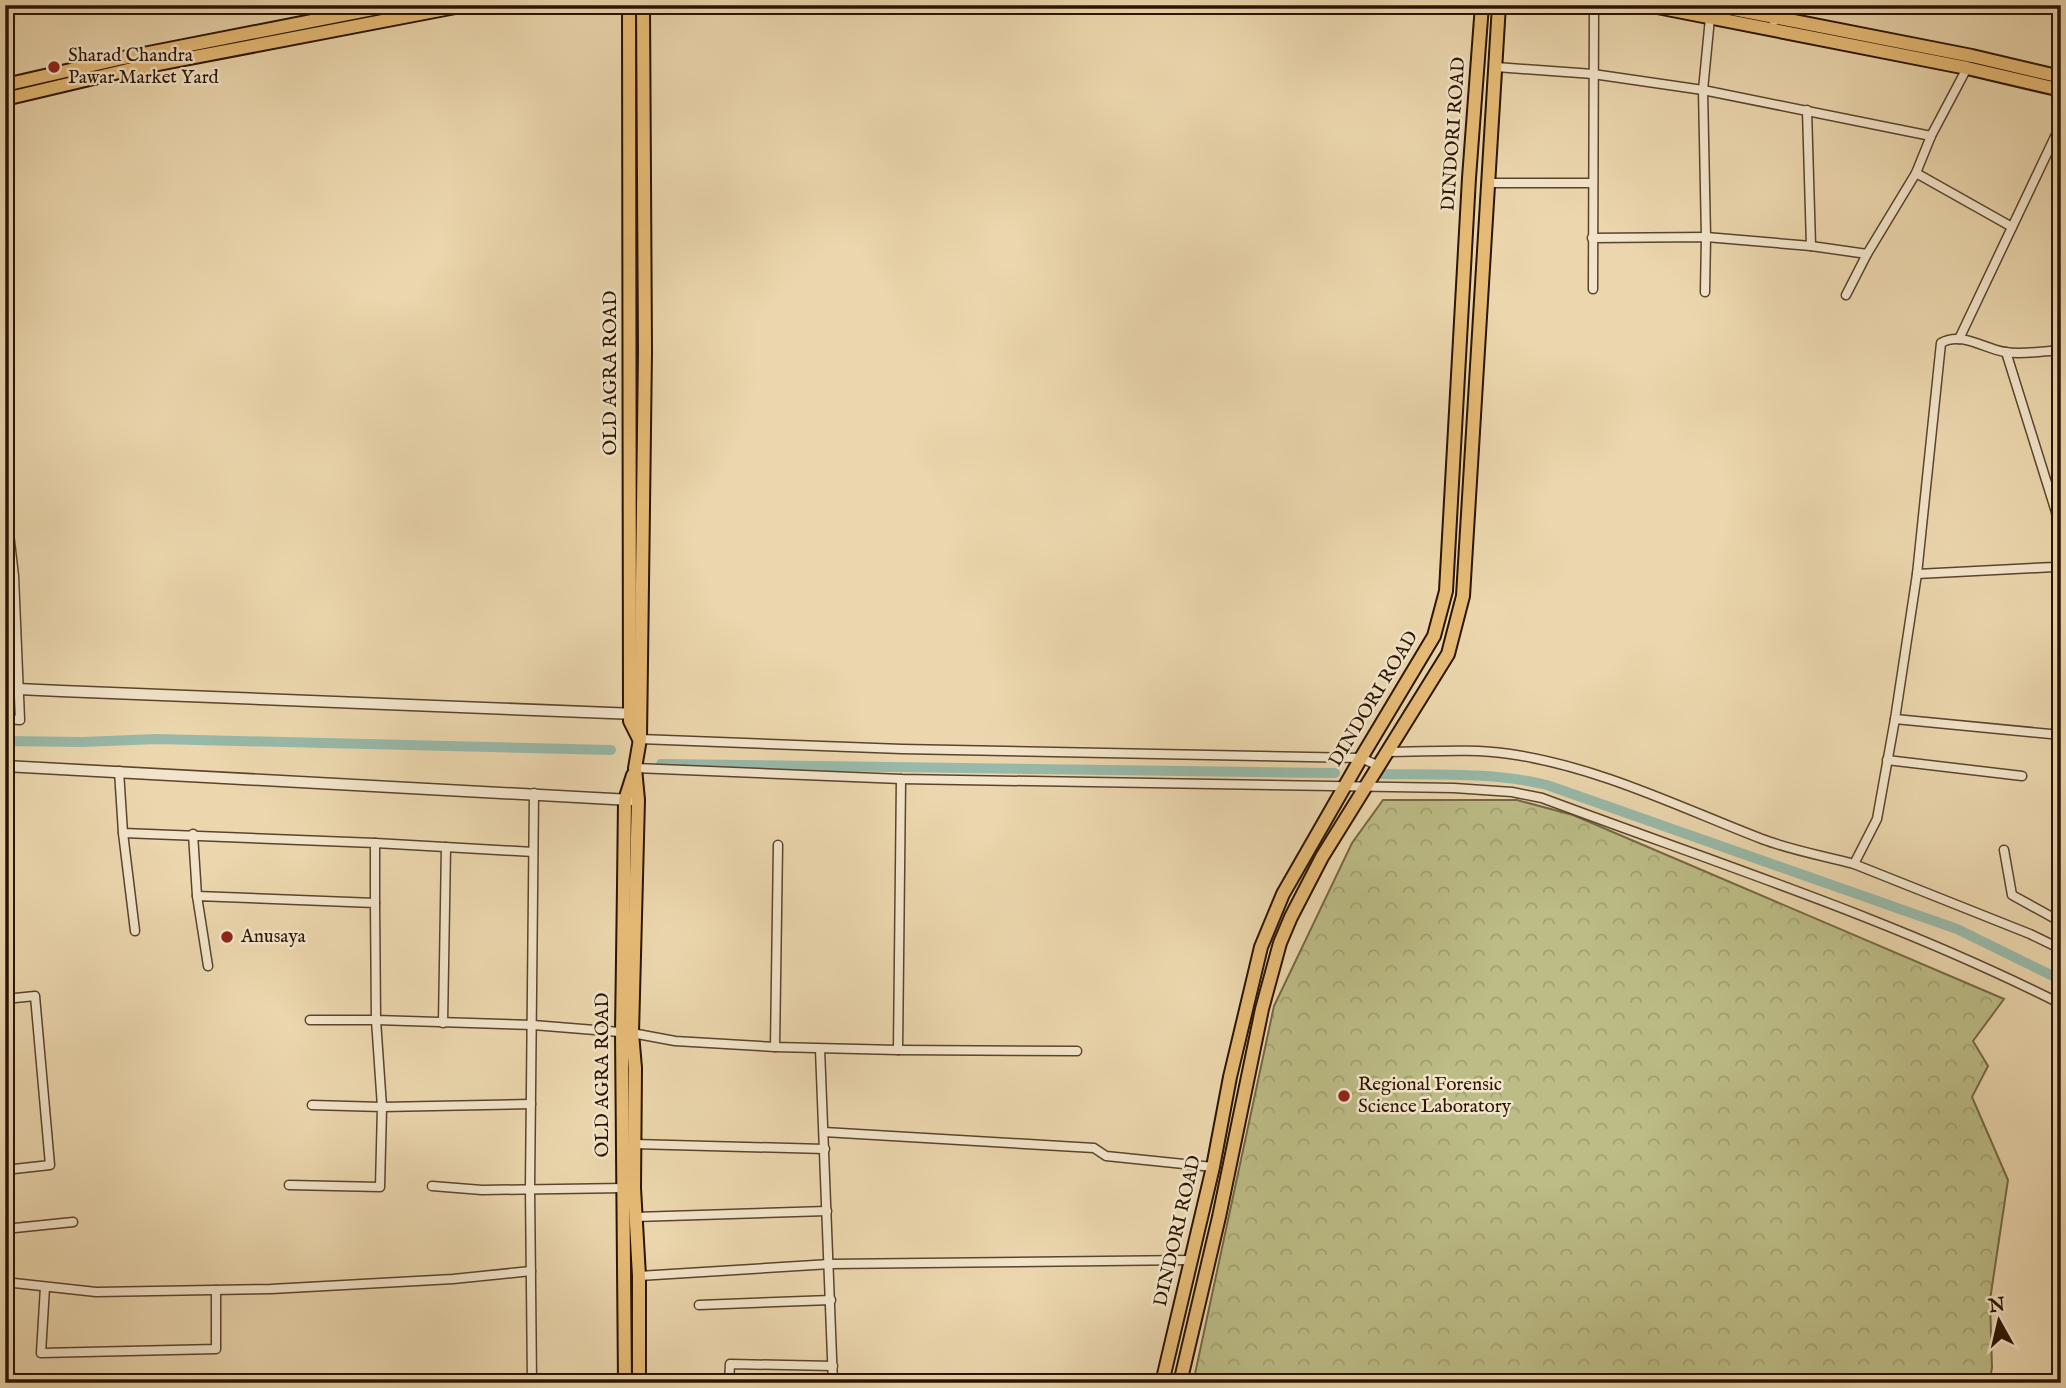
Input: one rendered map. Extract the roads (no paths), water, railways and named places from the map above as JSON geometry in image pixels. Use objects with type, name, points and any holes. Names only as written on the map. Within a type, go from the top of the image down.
[{"type":"main road","points":[[5,85],[123,58],[393,5]]},
{"type":"main road","points":[[5,99],[132,69],[466,5]]},
{"type":"main road","name":"OLD AGRA ROAD","points":[[629,5],[635,713]]},
{"type":"main road","points":[[639,1383],[639,1276],[635,1217],[628,1188],[634,1144],[635,1068],[627,1033],[632,800],[640,739],[635,713],[645,352],[643,5]]},
{"type":"main road","name":"DINDORI ROAD","points":[[1162,1383],[1261,947],[1283,894],[1434,636],[1446,591],[1469,178],[1482,5]]},
{"type":"main road","points":[[1180,1383],[1220,1217],[1262,1009],[1280,943],[1306,887],[1448,654],[1462,596],[1499,5]]},
{"type":"main road","points":[[1647,5],[1774,18],[1972,56],[2061,77]]},
{"type":"main road","points":[[1774,18],[2061,90]]},
{"type":"main road","name":"OLD AGRA ROAD","points":[[625,1383],[627,1033]]},
{"type":"street","points":[[1593,289],[1591,238],[1594,5]]},
{"type":"street","points":[[1705,292],[1703,90],[1712,12]]},
{"type":"street","points":[[1496,67],[1593,74],[1703,90],[1931,136]]},
{"type":"street","points":[[1846,295],[1867,254],[1916,173],[1931,136],[1968,68]]},
{"type":"street","points":[[1807,110],[1811,246]]},
{"type":"street","points":[[1959,339],[2061,124]]},
{"type":"street","points":[[1916,173],[2012,228]]},
{"type":"street","points":[[1488,183],[1592,183]]},
{"type":"street","points":[[1591,238],[1706,237],[1867,254]]},
{"type":"street","points":[[1854,864],[1877,819],[1895,719],[1917,574],[1941,343],[1959,339],[2006,352],[2061,350]]},
{"type":"street","points":[[2006,352],[2058,512],[2061,550]]},
{"type":"street","points":[[5,499],[20,720],[5,719]]},
{"type":"street","points":[[1917,574],[2054,567],[2061,564]]},
{"type":"street","points":[[5,685],[18,689],[635,713]]},
{"type":"street","points":[[1895,719],[2061,735]]},
{"type":"street","points":[[640,739],[889,748],[1361,758],[1379,766]]},
{"type":"street","points":[[1387,752],[1454,751],[1508,754],[1587,772],[1668,799],[1764,840],[1854,864],[2061,948]]},
{"type":"street","points":[[1887,760],[2022,776]]},
{"type":"street","points":[[5,766],[632,800]]},
{"type":"street","points":[[635,768],[901,779],[1500,791],[1542,798],[1884,925],[1978,964],[2061,1004]]},
{"type":"street","points":[[119,771],[135,931]]},
{"type":"street","points":[[898,1050],[901,779]]},
{"type":"street","points":[[532,1383],[530,1188],[534,793]]},
{"type":"street","points":[[123,832],[533,852]]},
{"type":"street","points":[[193,834],[197,895],[208,966]]},
{"type":"street","points":[[289,1185],[380,1187],[382,1107],[376,1020],[375,843]]},
{"type":"street","points":[[775,1047],[778,845]]},
{"type":"street","points":[[443,1023],[446,847]]},
{"type":"street","points":[[2004,850],[2012,895],[2061,922]]},
{"type":"street","points":[[197,895],[375,903]]},
{"type":"street","points":[[5,999],[35,996],[50,1165],[5,1170]]},
{"type":"street","points":[[310,1020],[533,1025],[627,1033],[675,1041],[820,1049],[1077,1051]]},
{"type":"street","points":[[820,1049],[833,1383]]},
{"type":"street","points":[[312,1105],[382,1107],[531,1104]]},
{"type":"street","points":[[824,1132],[1094,1148],[1106,1156],[1213,1167]]},
{"type":"street","points":[[634,1144],[824,1149]]},
{"type":"street","points":[[432,1186],[482,1190],[628,1188]]},
{"type":"street","points":[[635,1217],[827,1211]]},
{"type":"street","points":[[5,1229],[73,1222]]},
{"type":"street","points":[[639,1276],[830,1265],[1192,1260]]},
{"type":"street","points":[[5,1282],[96,1292],[216,1290],[453,1279],[531,1271]]},
{"type":"street","points":[[45,1287],[41,1353],[216,1349],[216,1290]]},
{"type":"street","points":[[699,1305],[831,1300]]},
{"type":"street","points":[[5,1357],[9,1380]]},
{"type":"street","points":[[729,1383],[730,1364],[833,1366]]},
{"type":"waterway","points":[[5,741],[157,739],[611,750]]},
{"type":"waterway","points":[[661,764],[1335,773]]},
{"type":"waterway","points":[[1382,774],[1486,776],[1547,785],[1957,929],[2061,980]]},
{"type":"place","name":"Sharad Chandra Pawar Market Yard","points":[[54,67]]},
{"type":"place","name":"Anusaya","points":[[227,937]]},
{"type":"place","name":"Regional Forensic Science Laboratory","points":[[1344,1096]]}]
